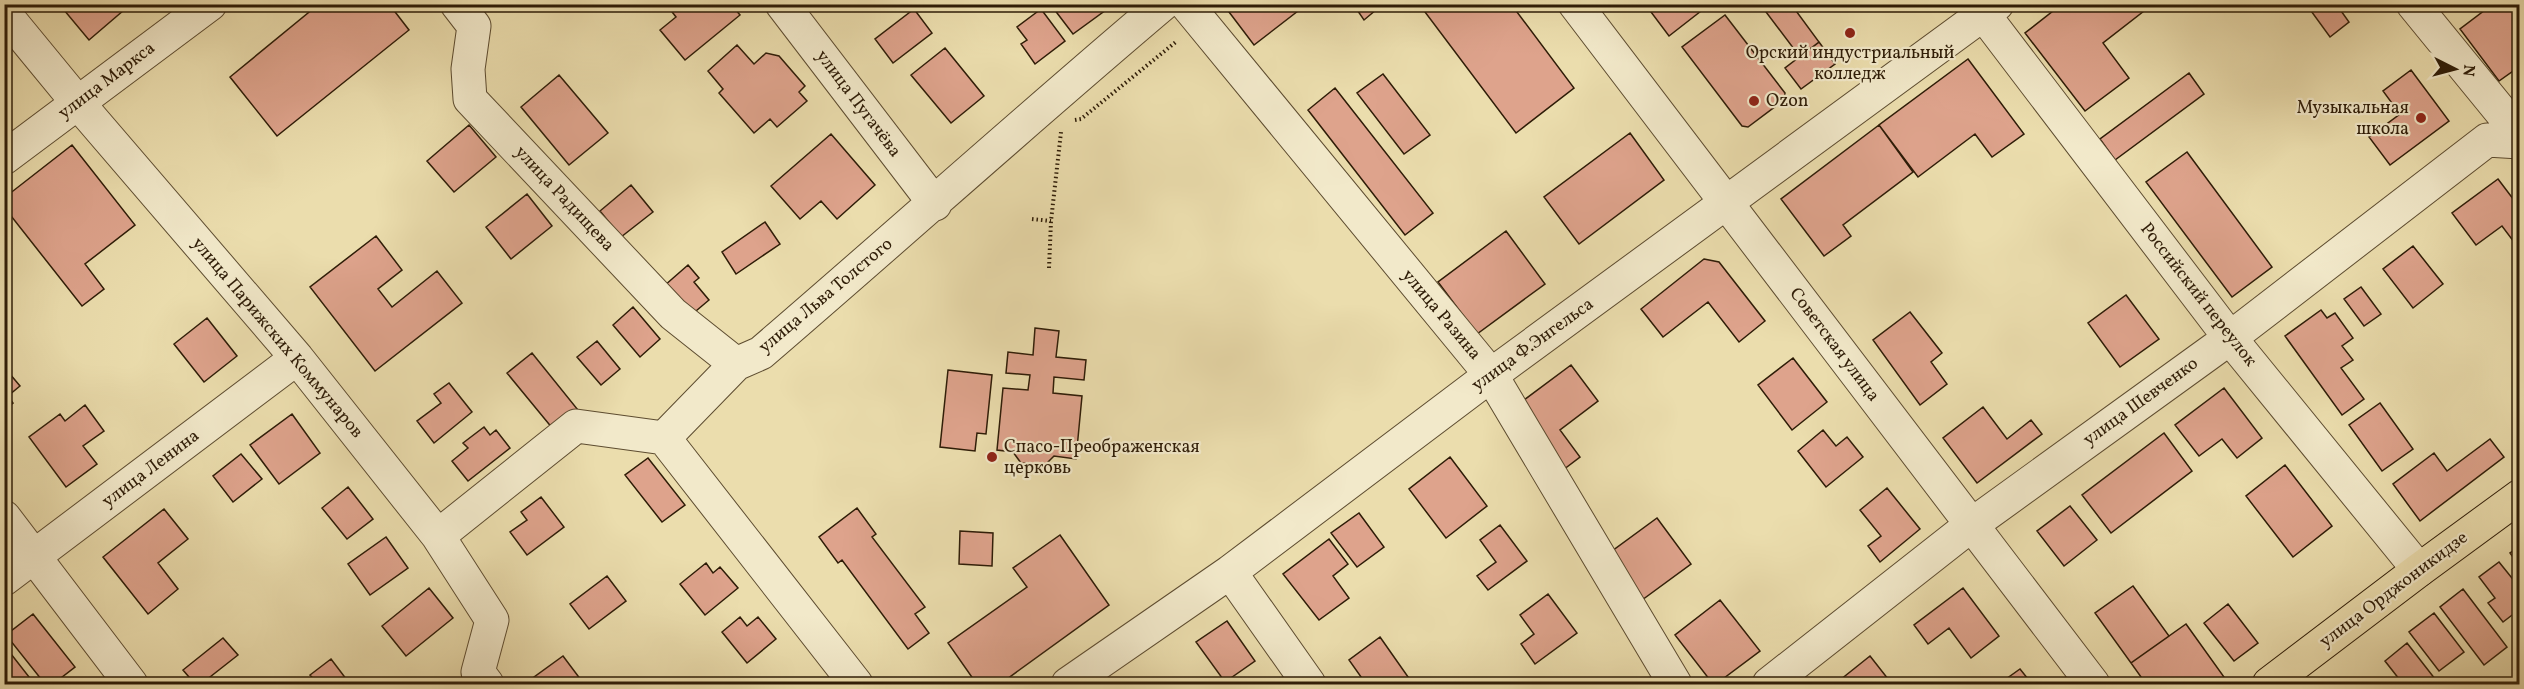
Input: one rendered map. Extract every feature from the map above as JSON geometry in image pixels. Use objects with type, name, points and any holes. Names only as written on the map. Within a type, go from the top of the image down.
[{"type":"main road","name":"улица Орджоникидзе","points":[[2269,684],[2520,496]]},
{"type":"street","name":"улица Маркса","points":[[4,158],[210,4]]},
{"type":"street","name":"улица Радищева","points":[[457,4],[474,26],[468,69],[470,99],[673,314],[736,364]]},
{"type":"street","name":"улица Пугачёва","points":[[782,4],[934,204]]},
{"type":"street","name":"улица Льва Толстого","points":[[664,438],[736,364],[761,352],[934,204],[1050,116],[1163,4]]},
{"type":"street","name":"Советская улица","points":[[1575,4],[1728,203],[1970,526],[2093,684]]},
{"type":"street","points":[[2413,4],[2520,135]]},
{"type":"street","name":"улица Ф.Энгельса","points":[[1068,684],[1230,572],[1491,375],[1991,10]]},
{"type":"street","name":"Российский переулок","points":[[1991,10],[2230,338],[2419,570]]},
{"type":"street","name":"улица Парижских Коммунаров","points":[[4,13],[78,103],[297,358],[438,536],[492,620],[476,680]]},
{"type":"street","name":"улица Разина","points":[[1192,14],[1491,375],[1675,684]]},
{"type":"street","name":"улица Шевченко","points":[[1769,684],[1970,526],[2230,338],[2487,140],[2520,142]]},
{"type":"street","name":"улица Ленина","points":[[4,579],[297,358]]},
{"type":"street","points":[[438,536],[576,426],[664,438],[856,684]]},
{"type":"street","points":[[4,517],[36,556],[131,684]]},
{"type":"street","points":[[1230,572],[1309,684]]},
{"type":"path","points":[[1049,268],[1050,116],[1081,119],[1192,14]]},
{"type":"path","points":[[1032,219],[1051,221]]},
{"type":"building","points":[[59,4],[131,4],[89,40]]},
{"type":"building","points":[[319,4],[389,4],[409,30],[277,136],[230,77]]},
{"type":"building","points":[[666,4],[731,4],[740,15],[685,60],[660,30],[676,17]]},
{"type":"building","points":[[1060,4],[1108,4],[1110,7],[1073,34],[1054,9]]},
{"type":"building","points":[[1230,4],[1307,4],[1254,45],[1226,8]]},
{"type":"building","points":[[1353,4],[1383,4],[1364,20]]},
{"type":"building","points":[[1419,4],[1511,4],[1574,88],[1516,133]]},
{"type":"building","points":[[1645,4],[1710,4],[1669,36]]},
{"type":"building","points":[[1760,4],[1791,4],[1819,42],[1800,57]]},
{"type":"building","points":[[2062,4],[2153,4],[2103,43],[2129,78],[2085,111],[2025,33]]},
{"type":"building","points":[[2306,4],[2343,4],[2339,8],[2349,22],[2330,37]]},
{"type":"building","points":[[2493,4],[2508,4],[2514,12],[2520,8],[2520,66],[2499,81],[2460,29]]},
{"type":"building","points":[[914,9],[932,33],[893,63],[875,39]]},
{"type":"building","points":[[1041,9],[1065,41],[1035,64],[1021,44],[1027,40],[1017,27]]},
{"type":"building","points":[[1725,15],[1785,93],[1784,100],[1748,127],[1742,126],[1682,47]]},
{"type":"building","points":[[1819,42],[1835,64],[1801,89],[1785,68]]},
{"type":"building","points":[[737,45],[754,64],[766,53],[779,56],[805,86],[799,92],[807,101],[777,127],[770,119],[754,133],[719,93],[723,89],[708,71]]},
{"type":"building","points":[[945,48],[984,96],[951,123],[911,75]]},
{"type":"building","points":[[1968,59],[2024,134],[1992,157],[1975,134],[1918,177],[1879,125]]},
{"type":"building","name":"Музыкальная школа","points":[[2411,70],[2449,121],[2390,165],[2369,137],[2400,114],[2383,91]]},
{"type":"building","points":[[2189,73],[2204,94],[2115,160],[2100,139]]},
{"type":"building","points":[[1383,74],[1430,135],[1404,154],[1357,93]]},
{"type":"building","points":[[559,75],[608,133],[569,165],[521,107]]},
{"type":"building","points":[[1335,88],[1433,213],[1405,235],[1308,110]]},
{"type":"building","points":[[469,125],[496,157],[454,192],[427,161]]},
{"type":"building","points":[[1879,125],[1913,172],[1843,225],[1851,236],[1824,256],[1781,199]]},
{"type":"building","points":[[1630,133],[1664,180],[1579,244],[1544,197]]},
{"type":"building","points":[[831,134],[875,185],[837,219],[821,201],[800,219],[771,186]]},
{"type":"building","points":[[72,145],[135,225],[85,264],[104,289],[82,306],[4,207],[4,198]]},
{"type":"building","points":[[2187,152],[2272,267],[2232,297],[2146,182]]},
{"type":"building","points":[[2498,179],[2520,208],[2520,250],[2502,226],[2476,245],[2452,213]]},
{"type":"building","points":[[631,185],[653,212],[621,237],[600,211]]},
{"type":"building","points":[[527,194],[552,226],[511,259],[486,227]]},
{"type":"building","points":[[765,222],[780,244],[736,274],[722,252]]},
{"type":"building","points":[[1506,231],[1545,284],[1477,334],[1438,282]]},
{"type":"building","points":[[376,236],[402,270],[378,289],[392,307],[437,271],[462,303],[375,371],[310,287]]},
{"type":"building","points":[[2413,246],[2443,284],[2413,308],[2383,269]]},
{"type":"building","points":[[1704,259],[1719,262],[1765,321],[1739,342],[1708,302],[1663,337],[1641,309]]},
{"type":"building","points":[[688,265],[699,278],[694,282],[709,300],[690,316],[664,286]]},
{"type":"building","points":[[2361,287],[2381,314],[2364,326],[2344,299]]},
{"type":"building","points":[[2126,295],[2159,339],[2120,367],[2088,323]]},
{"type":"building","points":[[633,307],[660,339],[640,357],[613,325]]},
{"type":"building","points":[[2321,310],[2327,318],[2335,313],[2353,338],[2342,346],[2353,360],[2341,368],[2364,399],[2342,415],[2285,336]]},
{"type":"building","points":[[1910,312],[1942,353],[1931,362],[1947,384],[1920,405],[1873,340]]},
{"type":"building","points":[[207,318],[237,356],[204,382],[174,344]]},
{"type":"building","points":[[1035,328],[1059,331],[1056,357],[1086,360],[1084,380],[1054,377],[1053,393],[1082,396],[1076,459],[1054,456],[1045,465],[1021,463],[1013,452],[997,450],[1003,388],[1028,390],[1030,375],[1006,373],[1008,352],[1033,355]]},
{"type":"building","points":[[597,341],[620,369],[601,385],[577,357]]},
{"type":"building","points":[[532,353],[578,410],[553,429],[507,373]]},
{"type":"building","points":[[1793,358],[1827,402],[1792,430],[1758,385]]},
{"type":"building","points":[[1571,365],[1598,401],[1560,430],[1580,457],[1559,473],[1512,409]]},
{"type":"building","points":[[4,367],[20,386],[8,396],[13,403],[4,410]]},
{"type":"building","points":[[948,370],[992,375],[986,434],[977,433],[975,451],[940,447]]},
{"type":"building","points":[[449,383],[472,412],[434,443],[417,421],[441,403],[434,394]]},
{"type":"building","points":[[2224,388],[2262,438],[2237,458],[2222,439],[2199,456],[2175,425]]},
{"type":"building","points":[[2380,403],[2413,449],[2382,471],[2349,425]]},
{"type":"building","points":[[85,405],[104,431],[83,446],[97,464],[66,487],[29,437],[60,414],[65,421]]},
{"type":"building","points":[[1983,407],[2007,439],[2031,420],[2042,434],[1977,483],[1943,438]]},
{"type":"building","points":[[292,414],[320,453],[279,484],[250,445]]},
{"type":"building","points":[[484,427],[490,435],[496,430],[510,448],[468,481],[452,461],[468,448],[463,443]]},
{"type":"building","points":[[1823,430],[1836,446],[1847,437],[1863,457],[1826,487],[1798,451]]},
{"type":"building","points":[[2164,433],[2192,471],[2111,533],[2082,495]]},
{"type":"building","points":[[2490,439],[2504,457],[2420,521],[2393,484],[2434,453],[2447,471]]},
{"type":"building","points":[[241,454],[262,479],[233,502],[213,476]]},
{"type":"building","points":[[1450,457],[1487,506],[1446,538],[1409,489]]},
{"type":"building","points":[[648,458],[685,505],[662,522],[625,475]]},
{"type":"building","points":[[2285,465],[2332,526],[2293,557],[2246,496]]},
{"type":"building","points":[[348,487],[373,519],[347,539],[322,508]]},
{"type":"building","points":[[1887,488],[1920,529],[1880,562],[1868,546],[1881,536],[1860,510]]},
{"type":"building","points":[[541,497],[564,527],[527,555],[510,532],[527,520],[521,512]]},
{"type":"building","points":[[2070,506],[2097,540],[2064,566],[2037,531]]},
{"type":"building","points":[[857,508],[876,534],[872,537],[925,607],[915,614],[929,633],[908,649],[842,560],[838,563],[819,537]]},
{"type":"building","points":[[164,509],[188,539],[158,563],[178,589],[148,614],[103,557]]},
{"type":"building","points":[[1359,513],[1384,547],[1357,567],[1331,533]]},
{"type":"building","points":[[1657,518],[1691,564],[1642,600],[1608,554]]},
{"type":"building","points":[[1500,525],[1527,561],[1488,590],[1477,576],[1496,562],[1480,540]]},
{"type":"building","points":[[960,531],[993,533],[992,566],[959,564]]},
{"type":"building","points":[[1060,535],[1109,605],[1000,684],[976,683],[948,643],[1027,587],[1013,568]]},
{"type":"building","points":[[386,537],[408,568],[370,595],[348,564]]},
{"type":"building","points":[[1329,539],[1348,564],[1333,576],[1349,598],[1319,620],[1283,574]]},
{"type":"building","points":[[2520,546],[2520,567],[2510,553]]},
{"type":"building","points":[[2499,562],[2520,588],[2520,609],[2503,622],[2488,603],[2495,598],[2479,577]]},
{"type":"building","points":[[706,563],[713,573],[720,567],[738,588],[705,615],[680,584]]},
{"type":"building","points":[[607,576],[626,601],[589,629],[570,604]]},
{"type":"building","points":[[2133,586],[2169,636],[2131,663],[2095,613]]},
{"type":"building","points":[[429,588],[453,618],[406,656],[382,626]]},
{"type":"building","points":[[1963,588],[1999,636],[1971,658],[1949,628],[1928,644],[1914,625]]},
{"type":"building","points":[[2463,589],[2507,647],[2484,665],[2440,607]]},
{"type":"building","points":[[1548,594],[1577,633],[1535,664],[1521,644],[1534,634],[1520,615]]},
{"type":"building","points":[[1720,600],[1760,651],[1713,684],[1675,635]]},
{"type":"building","points":[[2228,604],[2258,643],[2234,661],[2204,623]]},
{"type":"building","points":[[2434,613],[2464,652],[2439,671],[2409,632]]},
{"type":"building","points":[[33,614],[75,667],[53,684],[45,684],[6,635]]},
{"type":"building","points":[[740,617],[747,626],[758,617],[776,639],[747,663],[722,632]]},
{"type":"building","points":[[1227,621],[1255,661],[1225,682],[1196,642]]},
{"type":"building","points":[[2186,624],[2224,677],[2214,684],[2146,684],[2131,663]]},
{"type":"building","points":[[1380,637],[1413,684],[1366,684],[1349,660]]},
{"type":"building","points":[[223,638],[238,655],[201,684],[195,684],[183,670]]},
{"type":"building","points":[[2407,643],[2439,684],[2403,684],[2385,661]]},
{"type":"building","points":[[4,645],[33,682],[4,684]]},
{"type":"building","points":[[563,656],[584,684],[533,684],[530,680]]},
{"type":"building","points":[[1870,656],[1892,684],[1835,684]]},
{"type":"building","points":[[331,659],[350,684],[318,684],[310,675]]},
{"type":"building","points":[[2020,669],[2032,684],[1999,684]]},
{"type":"place","name":"Орский индустриальный колледж","points":[[1850,33]]},
{"type":"place","name":"Ozon","points":[[1754,101]]},
{"type":"place","name":"Музыкальная школа","points":[[2421,118]]},
{"type":"place","name":"Спасо-Преображенская церковь","points":[[992,457]]}]
